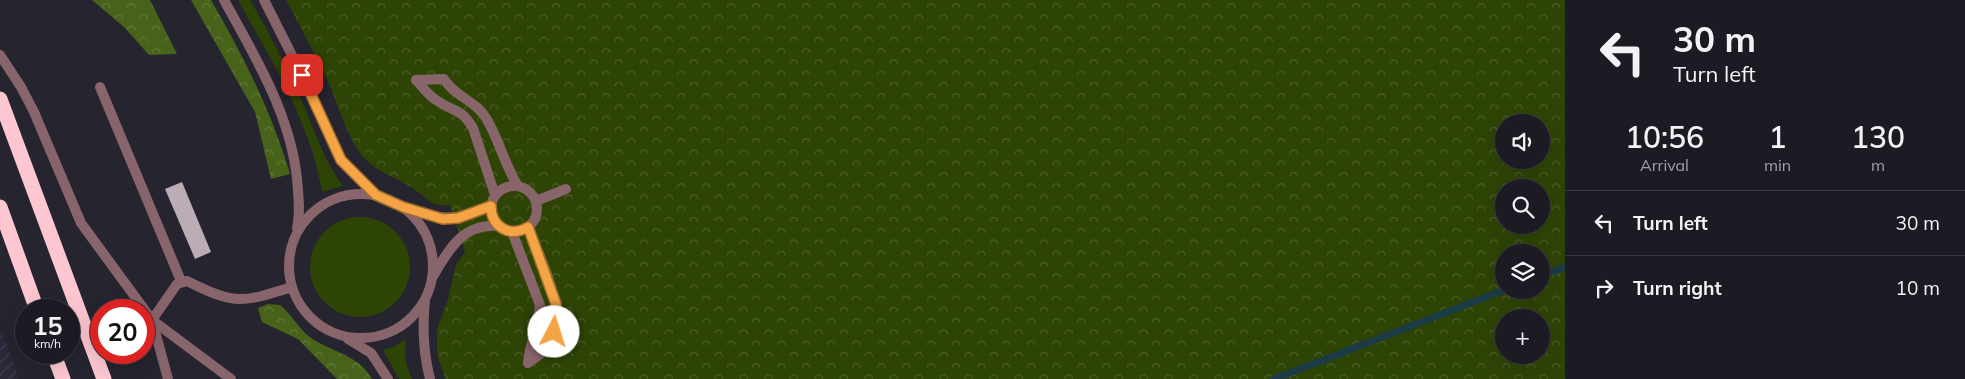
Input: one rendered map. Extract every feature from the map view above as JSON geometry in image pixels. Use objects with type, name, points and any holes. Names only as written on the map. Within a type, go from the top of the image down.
[{"type":"highway","points":[[0,99],[104,379]]},
{"type":"highway","points":[[0,207],[34,299]]},
{"type":"highway","points":[[57,364],[63,379]]},
{"type":"street","points":[[224,0],[276,97],[297,171],[300,218],[289,261],[292,287],[298,300],[311,318],[371,353],[388,379]]},
{"type":"street","points":[[264,0],[310,91],[341,160],[376,195],[403,207],[443,219],[458,218],[491,206]]},
{"type":"street","points":[[0,55],[22,87],[81,223],[137,299]]},
{"type":"street","points":[[495,195],[473,128],[460,111],[435,100],[416,80],[444,79],[448,87],[481,111],[487,119],[507,170],[518,186]]},
{"type":"street","points":[[100,87],[181,281]]},
{"type":"street","points":[[343,336],[370,338],[397,329],[418,311],[425,299],[432,278],[450,247],[462,235],[486,225],[498,226],[512,232],[528,227],[536,215],[536,201],[529,191],[518,186],[505,187],[495,195],[491,206],[493,220],[498,226]]},
{"type":"street","points":[[536,201],[566,189]]},
{"type":"street","points":[[295,236],[311,213],[334,198],[355,194],[376,195]]},
{"type":"street","points":[[403,207],[415,218],[427,239],[433,262],[432,278]]},
{"type":"street","points":[[512,232],[540,305],[531,340],[528,363],[549,346],[556,314],[548,280],[528,227]]},
{"type":"street","points":[[155,316],[181,281],[187,281],[217,296],[233,299],[259,297],[292,287]]},
{"type":"street","points":[[425,299],[422,337],[430,379]]},
{"type":"street","points":[[155,322],[231,379]]},
{"type":"street","points":[[155,331],[168,379]]},
{"type":"shaded area","points":[[0,326],[19,379],[0,379]]},
{"type":"green space","points":[[92,0],[150,0],[177,54],[149,55],[125,28]]},
{"type":"green space","points":[[191,0],[211,0],[223,21],[266,107],[290,174],[271,179],[255,112]]},
{"type":"green space","points":[[238,0],[250,0],[257,12],[295,87],[324,155],[343,186],[322,192],[317,166],[299,117],[276,69]]},
{"type":"green space","points":[[286,0],[1565,0],[1565,379],[445,379],[437,354],[437,328],[447,303],[456,265],[465,252],[450,205],[433,203],[366,160],[354,144],[331,88]]},
{"type":"green space","points":[[360,217],[370,218],[388,225],[402,239],[409,257],[409,277],[402,295],[388,309],[370,316],[360,317],[350,316],[332,309],[318,295],[311,277],[310,267],[311,257],[318,239],[332,225],[350,218]]},
{"type":"green space","points":[[268,304],[280,305],[306,334],[358,363],[372,379],[337,379],[298,339],[262,322],[258,308]]},
{"type":"green space","points":[[405,339],[406,363],[412,379],[399,379],[383,350],[396,346]]},
{"type":"building","points":[[182,182],[211,252],[195,259],[165,189]]},
{"type":"waterway","points":[[1550,273],[1565,267]]},
{"type":"waterway","points":[[1274,379],[1495,293]]},
{"type":"route","points":[[302,75],[331,142],[341,160],[356,178],[376,195],[403,207],[443,219],[458,218],[491,206],[493,220],[502,229],[518,232],[528,227],[556,304],[554,332]]}]
